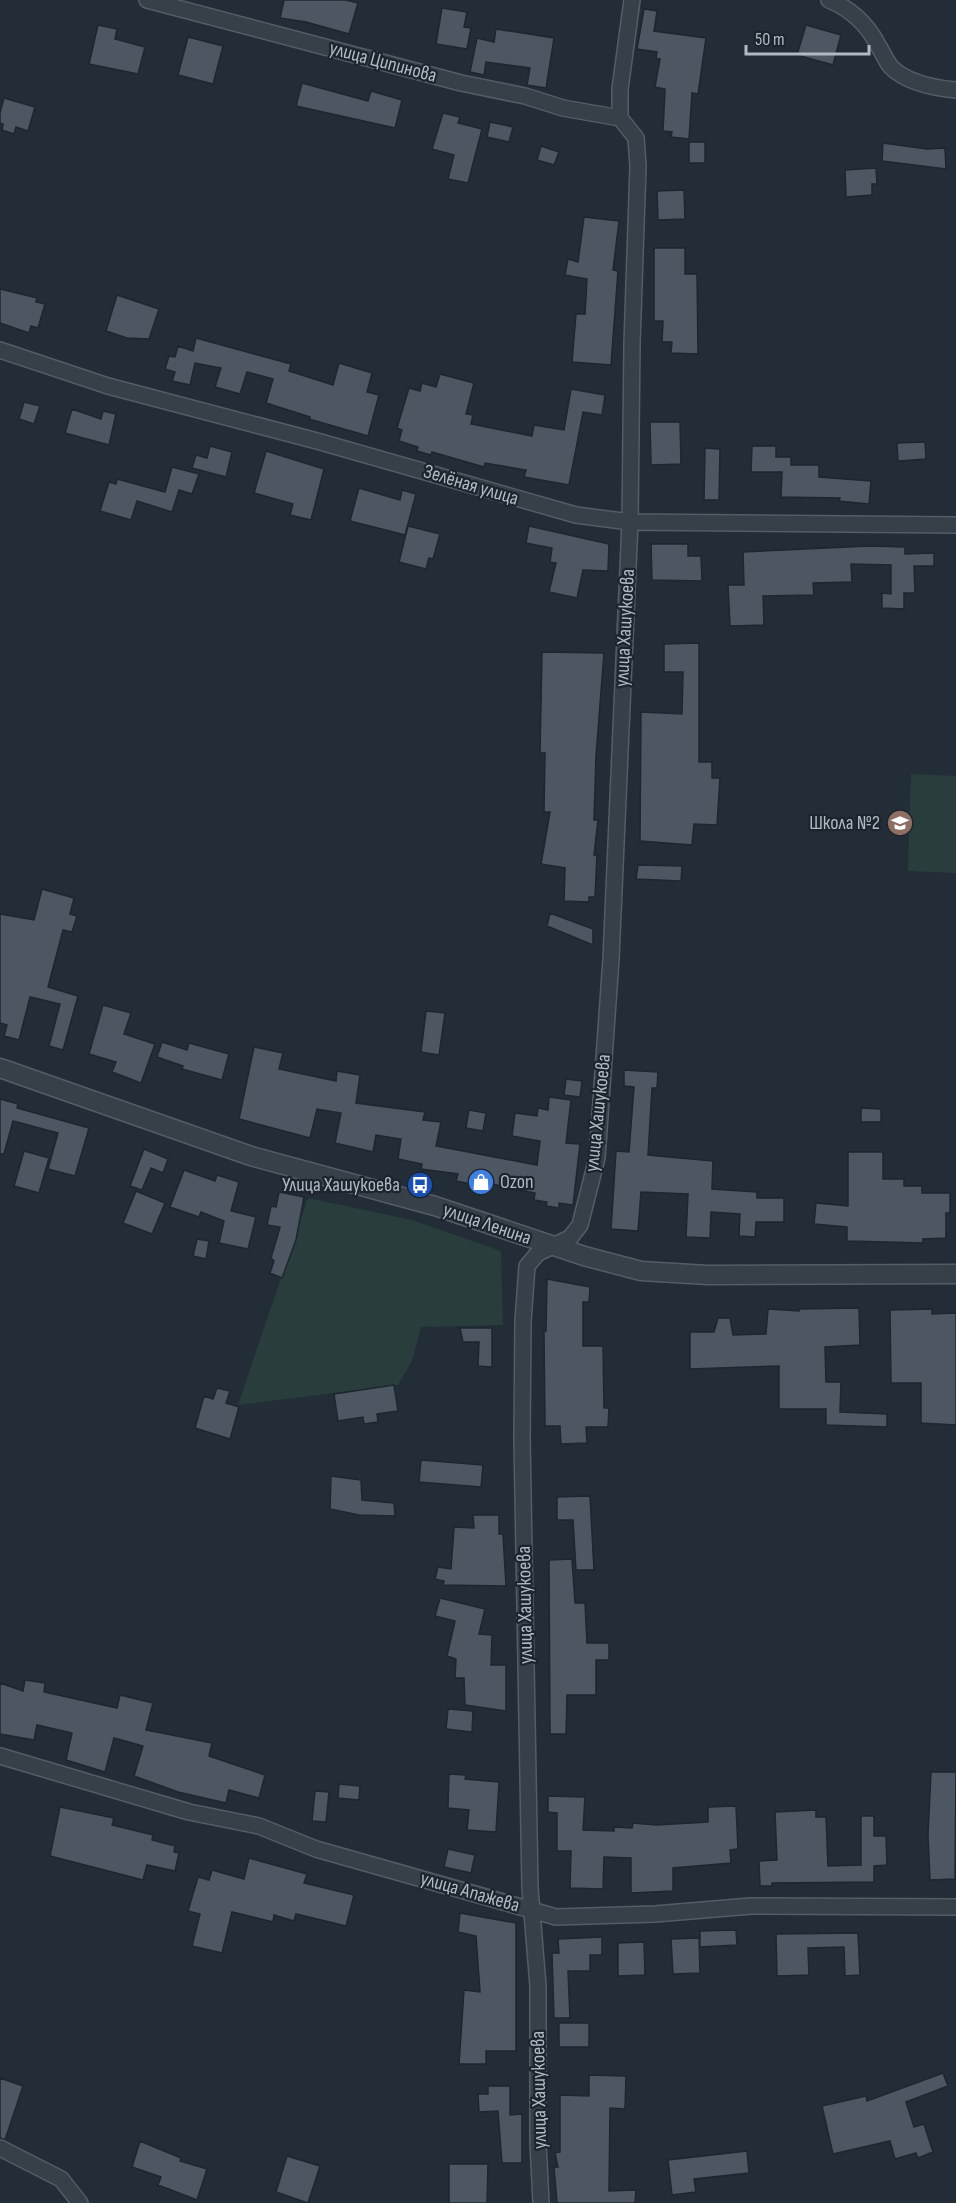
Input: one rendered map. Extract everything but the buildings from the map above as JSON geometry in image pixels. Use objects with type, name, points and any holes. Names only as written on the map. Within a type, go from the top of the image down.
[{"type":"street","name":"улица Ципинова","points":[[147,0],[563,108],[620,118]]},
{"type":"street","points":[[620,118],[620,89],[632,0]]},
{"type":"street","points":[[828,0],[841,5],[859,20],[872,34],[891,67],[903,77],[956,90]]},
{"type":"street","name":"улица Хашукоева","points":[[542,2203],[538,2142],[540,2062],[538,1986],[532,1910],[522,1439],[523,1321],[527,1266],[538,1253],[556,1247],[570,1238],[580,1225],[597,1158],[611,959],[630,522],[632,344],[638,166],[636,138],[620,118]]},
{"type":"street","name":"Зелёная улица","points":[[0,350],[108,386],[317,441],[576,515],[630,522],[956,525]]},
{"type":"street","name":"улица Ленина","points":[[0,1068],[251,1156],[435,1206],[612,1264],[664,1273],[956,1275]]},
{"type":"street","name":"улица Апажева","points":[[0,1756],[189,1812],[260,1826],[335,1855],[556,1917],[577,1918],[751,1906],[956,1907]]},
{"type":"street","points":[[0,2148],[61,2179],[80,2203]]},
{"type":"green space","points":[[911,774],[956,776],[956,873],[908,871]]},
{"type":"green space","points":[[308,1198],[412,1220],[501,1251],[503,1325],[421,1327],[412,1361],[398,1385],[238,1405]]},
{"type":"place","name":"Школа №2","points":[[900,823]]},
{"type":"place","name":"Ozon","points":[[481,1182]]},
{"type":"place","name":"Улица Хашукоева","points":[[420,1185]]}]
